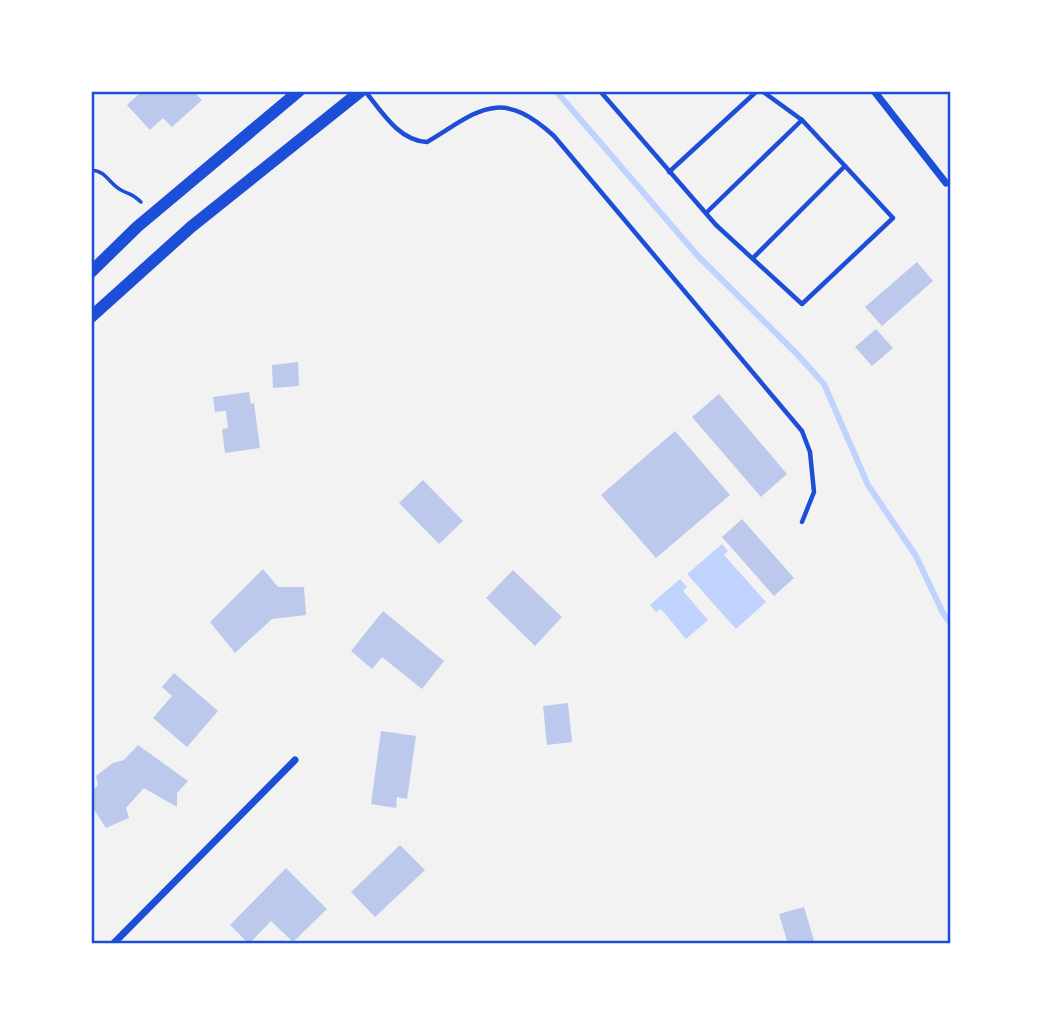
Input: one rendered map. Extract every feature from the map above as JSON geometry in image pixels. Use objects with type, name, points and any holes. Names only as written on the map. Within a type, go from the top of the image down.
[{"type":"main road","points":[[91,272],[152,214],[299,91]]},
{"type":"main road","points":[[91,317],[191,227],[363,91]]},
{"type":"street","points":[[874,91],[946,183]]},
{"type":"street","points":[[113,944],[295,760]]},
{"type":"lane","points":[[363,91],[393,124],[417,142],[427,142],[479,111],[500,107],[520,111],[554,135],[802,431],[810,452],[814,492],[802,522]]},
{"type":"lane","points":[[600,91],[706,213],[803,304],[893,218],[802,120],[762,91]]},
{"type":"lane","points":[[669,172],[757,91]]},
{"type":"lane","points":[[706,213],[802,120]]},
{"type":"lane","points":[[753,258],[845,166]]},
{"type":"path","points":[[91,170],[104,173],[121,190],[131,192],[152,214]]},
{"type":"water","points":[[722,544],[728,551],[724,555],[766,602],[736,629],[687,574]]},
{"type":"water","points":[[680,579],[687,587],[683,591],[708,620],[686,639],[661,609],[656,612],[650,605]]},
{"type":"building","points":[[142,91],[193,91],[202,100],[172,127],[163,118],[150,130],[127,105]]},
{"type":"building","points":[[917,262],[933,281],[882,326],[865,307]]},
{"type":"building","points":[[876,329],[893,348],[872,366],[855,347]]},
{"type":"building","points":[[298,362],[299,386],[273,388],[272,365]]},
{"type":"building","points":[[249,392],[251,404],[254,403],[260,448],[225,453],[222,429],[228,428],[226,411],[215,412],[213,397]]},
{"type":"building","points":[[719,394],[787,474],[761,497],[692,417]]},
{"type":"building","points":[[675,431],[730,495],[656,558],[601,495]]},
{"type":"building","points":[[423,480],[463,521],[439,544],[399,503]]},
{"type":"building","points":[[742,519],[794,578],[774,596],[722,537]]},
{"type":"building","points":[[263,569],[278,587],[304,587],[306,615],[272,619],[235,653],[210,622]]},
{"type":"building","points":[[513,570],[562,617],[535,646],[486,598]]},
{"type":"building","points":[[383,611],[444,661],[422,689],[382,657],[372,669],[351,651]]},
{"type":"building","points":[[174,673],[218,711],[187,747],[153,718],[172,696],[162,687]]},
{"type":"building","points":[[568,703],[572,742],[547,745],[543,706]]},
{"type":"building","points":[[381,731],[416,736],[407,799],[397,797],[396,808],[371,804]]},
{"type":"building","points":[[138,745],[188,781],[177,793],[177,807],[144,788],[126,808],[129,818],[106,828],[91,805],[91,792],[98,785],[96,776],[113,763],[124,760]]},
{"type":"building","points":[[400,845],[425,870],[375,917],[351,892]]},
{"type":"building","points":[[286,868],[327,909],[293,942],[271,921],[249,944],[230,925]]},
{"type":"building","points":[[804,907],[815,944],[788,944],[779,914]]},
{"type":"waterway","points":[[556,91],[697,255],[824,384],[868,485],[916,556],[951,624]]}]
